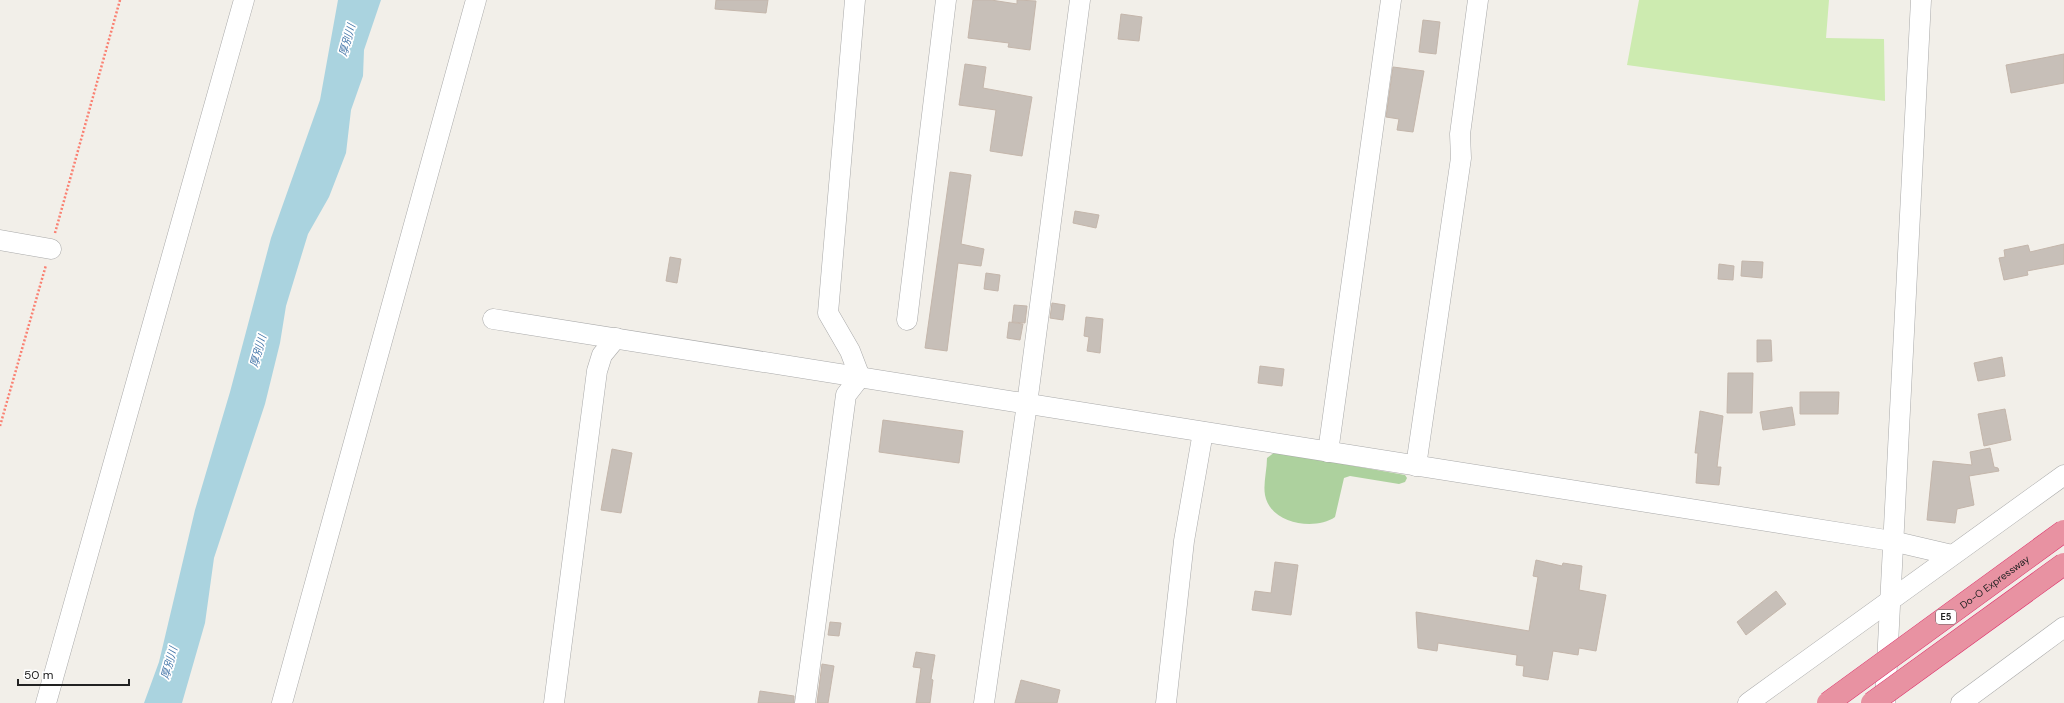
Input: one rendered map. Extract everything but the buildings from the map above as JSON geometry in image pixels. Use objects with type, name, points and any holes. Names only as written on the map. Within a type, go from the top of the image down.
[{"type":"highway","name":"Do-O Expressway","points":[[1828,703],[2064,531]]},
{"type":"highway","name":"E5","points":[[1872,703],[2064,564]]},
{"type":"street","points":[[46,703],[244,0]]},
{"type":"street","points":[[282,703],[476,0]]},
{"type":"street","points":[[855,0],[828,313],[850,352],[860,377]]},
{"type":"street","points":[[907,320],[946,0]]},
{"type":"street","points":[[984,703],[1027,404],[1080,0]]},
{"type":"street","points":[[1328,452],[1391,0]]},
{"type":"street","points":[[1416,466],[1461,158],[1460,134],[1478,0]]},
{"type":"street","points":[[1885,703],[1892,541],[1921,0]]},
{"type":"street","points":[[0,240],[51,249]]},
{"type":"street","points":[[493,319],[1892,541],[1952,554]]},
{"type":"street","points":[[554,703],[597,371],[602,355],[616,338]]},
{"type":"street","points":[[804,703],[846,395],[860,377]]},
{"type":"street","points":[[1166,703],[1184,541],[1203,432]]},
{"type":"street","points":[[1748,703],[2064,474]]},
{"type":"street","points":[[1961,703],[2064,627]]},
{"type":"path","points":[[0,426],[120,0]]},
{"type":"green space","points":[[1639,0],[1829,0],[1826,38],[1884,39],[1885,101],[1627,65]]},
{"type":"green space","points":[[1275,452],[1405,475],[1407,478],[1405,482],[1399,484],[1350,476],[1344,478],[1335,517],[1316,524],[1294,522],[1275,513],[1269,505],[1265,495],[1264,486],[1267,458]]},
{"type":"water","name":"厚別川","points":[[338,0],[381,0],[364,50],[363,76],[351,110],[346,153],[329,197],[308,234],[286,306],[280,343],[265,404],[214,558],[205,623],[182,703],[144,703],[159,662],[195,510],[230,392],[271,238],[320,100]]}]
